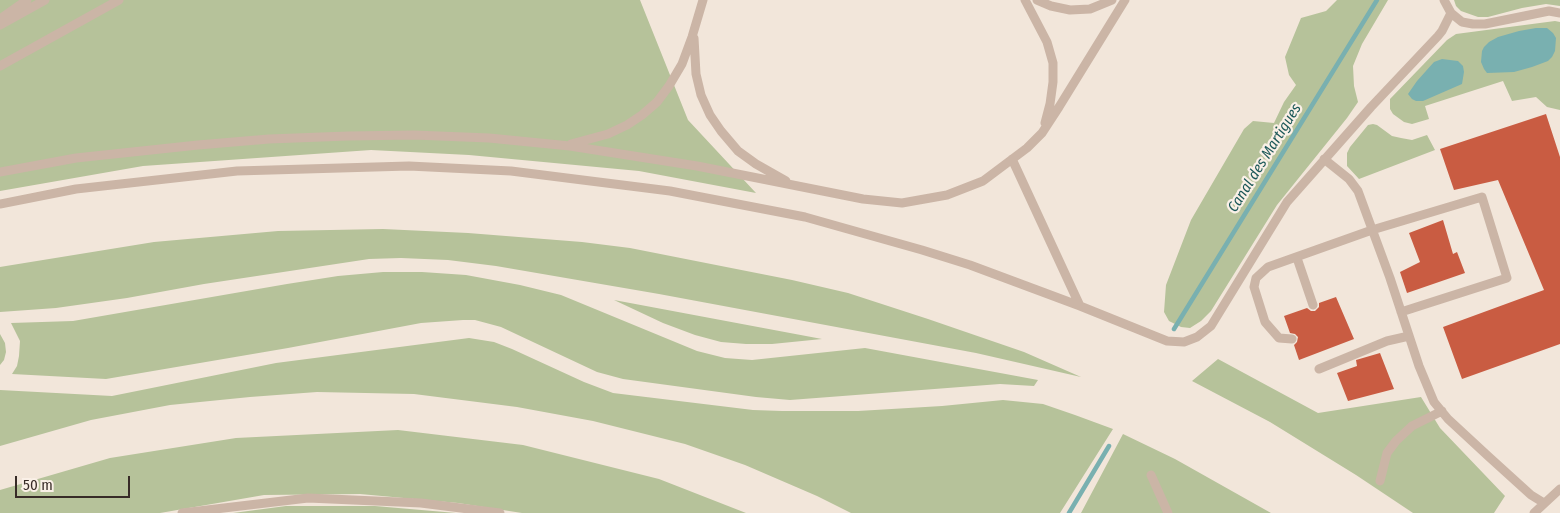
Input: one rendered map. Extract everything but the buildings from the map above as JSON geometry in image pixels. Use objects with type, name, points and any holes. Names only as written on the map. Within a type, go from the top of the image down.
[{"type":"lane","points":[[0,19],[27,0]]},
{"type":"lane","points":[[0,25],[45,0]]},
{"type":"lane","points":[[0,66],[119,0]]},
{"type":"lane","points":[[564,145],[608,134],[627,126],[657,102],[682,64],[703,0]]},
{"type":"lane","points":[[1025,0],[1047,42],[1053,63],[1050,104],[1042,133]]},
{"type":"lane","points":[[1038,0],[1051,6],[1070,10],[1090,9],[1112,0]]},
{"type":"lane","points":[[0,172],[76,158],[198,145],[278,138],[414,135],[489,138],[564,145],[697,166],[863,199],[902,203],[946,196],[983,181],[1027,148],[1042,133],[1125,0]]},
{"type":"lane","points":[[1444,0],[1451,13],[1462,22],[1473,24],[1485,24],[1549,11],[1560,13]]},
{"type":"lane","points":[[0,204],[76,189],[237,171],[409,166],[511,171],[670,191],[805,217],[970,265],[1167,341],[1184,342],[1198,336],[1211,326],[1287,202],[1324,159],[1438,36],[1451,13]]},
{"type":"lane","points":[[695,28],[694,52],[696,74],[701,95],[710,115],[738,150],[756,164],[794,185]]},
{"type":"lane","points":[[1012,159],[1080,306]]},
{"type":"lane","points":[[1324,159],[1349,179],[1358,191],[1419,366],[1434,402],[1448,419],[1488,456],[1531,495],[1544,503]]},
{"type":"lane","points":[[1292,338],[1279,338],[1265,322],[1254,287],[1256,278],[1268,267],[1372,230],[1482,197],[1507,278],[1401,312]]},
{"type":"lane","points":[[1297,258],[1313,305]]},
{"type":"lane","points":[[1319,369],[1387,341],[1409,336]]},
{"type":"lane","points":[[1380,481],[1387,453],[1396,441],[1412,426],[1442,411]]},
{"type":"lane","points":[[1151,475],[1168,513]]},
{"type":"lane","points":[[1534,513],[1560,489]]},
{"type":"lane","points":[[182,513],[308,498],[421,503],[500,513]]},
{"type":"green space","points":[[0,0],[640,0],[688,120],[756,193],[639,171],[469,155],[371,150],[143,166],[0,191]]},
{"type":"green space","points":[[1337,0],[1388,0],[1362,44],[1353,66],[1354,86],[1358,102],[1277,205],[1211,311],[1190,328],[1181,327],[1169,321],[1164,312],[1166,285],[1191,220],[1244,129],[1253,121],[1274,123],[1284,102],[1296,85],[1289,75],[1285,57],[1301,18],[1326,11]]},
{"type":"green space","points":[[1454,0],[1560,0],[1560,6],[1546,4],[1488,17],[1478,17],[1461,11],[1456,6]]},
{"type":"green space","points":[[1555,21],[1560,22],[1560,110],[1547,107],[1536,97],[1512,101],[1503,81],[1425,106],[1429,119],[1412,124],[1404,122],[1393,114],[1390,109],[1390,99],[1447,40],[1456,34]]},
{"type":"green space","points":[[1373,124],[1392,136],[1401,138],[1412,140],[1427,135],[1435,150],[1359,179],[1347,166],[1347,153],[1368,125]]},
{"type":"green space","points":[[383,229],[468,233],[582,242],[630,248],[792,280],[848,293],[928,319],[1024,352],[1081,377],[976,353],[659,294],[496,266],[448,260],[369,259],[204,284],[127,298],[56,308],[0,312],[0,267],[154,242],[278,231]]},
{"type":"green space","points":[[383,272],[466,275],[561,295],[697,351],[725,358],[752,360],[865,348],[1038,380],[1034,386],[1000,384],[790,400],[756,397],[623,379],[597,372],[501,327],[475,320],[421,323],[106,379],[12,374],[17,366],[20,341],[11,323],[73,321],[287,284],[338,276]]},
{"type":"green space","points":[[614,300],[822,339],[772,344],[721,342],[663,323]]},
{"type":"green space","points":[[0,334],[5,343],[6,352],[4,360],[0,365]]},
{"type":"green space","points":[[469,338],[494,342],[613,393],[753,410],[782,411],[858,411],[1003,400],[1043,404],[1113,429],[1060,513],[851,513],[745,465],[685,444],[593,421],[517,407],[414,394],[317,392],[170,405],[91,420],[0,446],[0,390],[112,396],[276,363]]},
{"type":"green space","points":[[1218,359],[1318,413],[1421,397],[1440,428],[1505,496],[1494,513],[1413,513],[1270,422],[1192,381]]},
{"type":"green space","points":[[398,430],[523,445],[659,479],[746,513],[522,513],[458,503],[360,494],[264,495],[160,513],[0,513],[0,490],[110,458],[236,438]]},
{"type":"green space","points":[[1123,434],[1175,459],[1271,513],[1081,513]]},
{"type":"green space","points":[[286,506],[375,506],[456,513],[233,513]]},
{"type":"water","points":[[1536,28],[1547,28],[1556,38],[1555,51],[1548,61],[1514,72],[1487,73],[1481,62],[1482,51],[1489,42],[1498,37]]},
{"type":"water","points":[[1442,59],[1458,61],[1463,66],[1462,84],[1423,101],[1412,99],[1408,94],[1417,81],[1434,62]]},
{"type":"waterway","name":"Canal des Martigues","points":[[1174,329],[1377,0]]},
{"type":"waterway","name":"Canal des Martigues","points":[[1069,513],[1109,446]]}]
